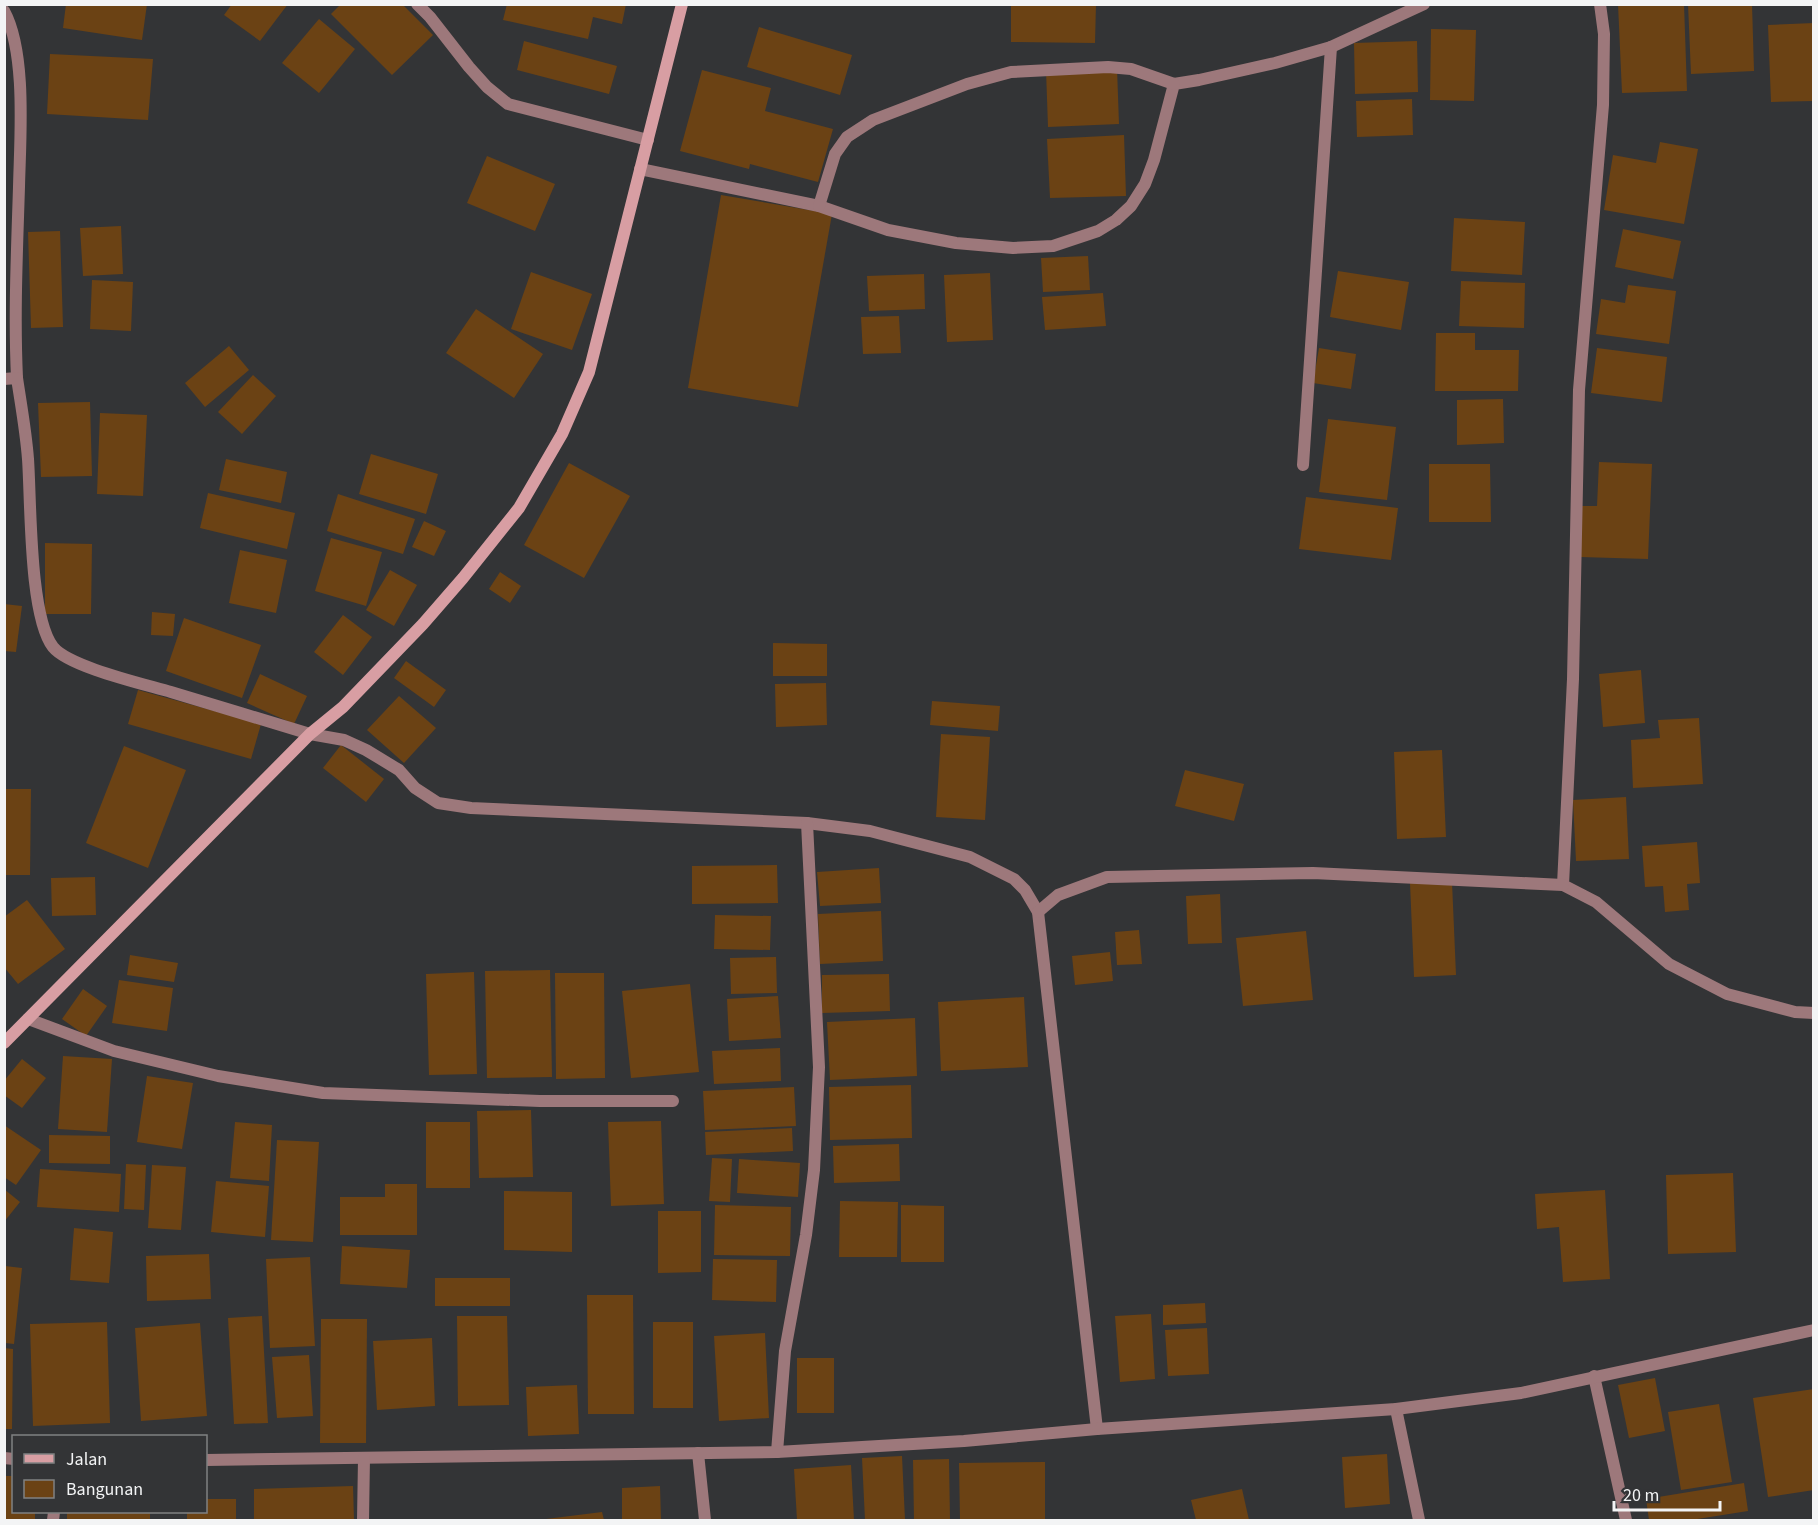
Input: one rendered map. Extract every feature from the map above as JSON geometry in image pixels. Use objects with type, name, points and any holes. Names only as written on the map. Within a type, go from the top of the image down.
[{"type":"street","points":[[417,4],[475,74],[508,104],[648,140]]},
{"type":"street","points":[[4,1043],[310,734],[342,707],[423,624],[519,508],[562,434],[590,372],[682,4]]},
{"type":"street","points":[[819,206],[835,154],[847,137],[873,120],[967,84],[1011,72],[1108,67],[1131,69],[1174,84],[1199,80],[1331,47],[1424,4]]},
{"type":"street","points":[[1563,885],[1573,678],[1579,390],[1603,105],[1604,34],[1600,4]]},
{"type":"street","points":[[4,11],[12,28],[21,108],[15,329],[11,379],[28,457],[32,550],[39,604],[46,634],[54,648],[65,657],[106,672],[310,734],[344,740],[399,770],[416,788],[438,803],[471,808],[807,823],[870,831],[970,857],[1014,879],[1025,890],[1038,912],[1097,1429]]},
{"type":"street","points":[[1304,465],[1331,47]]},
{"type":"street","points":[[640,169],[819,206],[888,230],[956,243],[1013,248],[1053,246],[1098,231],[1131,207],[1145,184],[1154,160],[1174,84]]},
{"type":"street","points":[[777,1452],[785,1351],[806,1235],[814,1170],[819,1067],[807,823]]},
{"type":"street","points":[[1038,912],[1058,895],[1107,877],[1313,873],[1563,885],[1596,902],[1669,964],[1718,989],[1728,994],[1796,1012],[1814,1013]]},
{"type":"street","points":[[28,1019],[114,1051],[218,1076],[323,1093],[505,1100],[673,1101]]},
{"type":"street","points":[[207,1460],[777,1452],[964,1441],[1097,1429],[1396,1409],[1521,1393],[1814,1330]]},
{"type":"street","points":[[1594,1376],[1626,1521]]},
{"type":"street","points":[[1396,1409],[1419,1521]]},
{"type":"street","points":[[698,1453],[705,1521]]},
{"type":"street","points":[[363,1521],[364,1458]]},
{"type":"building","points":[[66,4],[147,4],[142,40],[63,28]]},
{"type":"building","points":[[232,4],[288,4],[260,41],[224,15]]},
{"type":"building","points":[[341,4],[402,4],[433,35],[392,75],[331,14]]},
{"type":"building","points":[[507,4],[626,4],[622,24],[593,17],[588,39],[503,20]]},
{"type":"building","points":[[1011,4],[1096,4],[1095,43],[1011,42]]},
{"type":"building","points":[[1618,4],[1684,4],[1687,91],[1622,93]]},
{"type":"building","points":[[1688,4],[1752,4],[1754,71],[1691,74]]},
{"type":"building","points":[[319,19],[355,49],[319,93],[282,63]]},
{"type":"building","points":[[1814,23],[1814,101],[1771,102],[1768,25]]},
{"type":"building","points":[[759,27],[852,55],[840,95],[747,67]]},
{"type":"building","points":[[1431,29],[1476,30],[1474,101],[1430,100]]},
{"type":"building","points":[[524,41],[617,66],[609,94],[517,70]]},
{"type":"building","points":[[1417,41],[1418,92],[1355,94],[1354,43]]},
{"type":"building","points":[[50,54],[153,59],[148,120],[47,114]]},
{"type":"building","points":[[1117,68],[1119,124],[1048,127],[1046,70]]},
{"type":"building","points":[[702,70],[771,88],[765,111],[833,129],[818,182],[750,164],[749,169],[680,151]]},
{"type":"building","points":[[1412,99],[1413,135],[1357,137],[1356,101]]},
{"type":"building","points":[[1124,135],[1126,196],[1050,198],[1047,139]]},
{"type":"building","points":[[1660,142],[1698,149],[1684,224],[1604,210],[1613,155],[1656,163]]},
{"type":"building","points":[[487,156],[555,184],[535,231],[467,203]]},
{"type":"building","points":[[721,195],[832,214],[798,407],[688,388]]},
{"type":"building","points":[[1454,218],[1525,222],[1522,275],[1451,271]]},
{"type":"building","points":[[121,226],[123,274],[83,276],[80,228]]},
{"type":"building","points":[[1623,229],[1681,241],[1673,279],[1615,267]]},
{"type":"building","points":[[60,231],[63,327],[31,328],[28,232]]},
{"type":"building","points":[[1088,256],[1090,290],[1043,292],[1041,258]]},
{"type":"building","points":[[1338,271],[1409,282],[1401,330],[1330,317]]},
{"type":"building","points":[[531,272],[592,294],[572,350],[511,329]]},
{"type":"building","points":[[990,273],[993,340],[947,342],[944,275]]},
{"type":"building","points":[[924,274],[925,309],[869,311],[867,276]]},
{"type":"building","points":[[92,280],[133,282],[131,331],[90,329]]},
{"type":"building","points":[[1461,281],[1525,283],[1524,328],[1459,326]]},
{"type":"building","points":[[1628,285],[1676,291],[1669,344],[1596,334],[1601,299],[1625,303]]},
{"type":"building","points":[[1103,293],[1106,326],[1045,330],[1042,297]]},
{"type":"building","points":[[476,309],[543,354],[514,398],[446,353]]},
{"type":"building","points":[[899,316],[901,353],[863,354],[861,317]]},
{"type":"building","points":[[1436,333],[1475,333],[1475,350],[1519,350],[1518,391],[1435,391]]},
{"type":"building","points":[[229,346],[249,370],[205,407],[185,383]]},
{"type":"building","points":[[1319,348],[1356,354],[1351,389],[1313,383]]},
{"type":"building","points":[[1597,348],[1667,357],[1662,402],[1591,393]]},
{"type":"building","points":[[253,375],[276,396],[242,434],[218,412]]},
{"type":"building","points":[[1503,399],[1504,443],[1457,445],[1457,400]]},
{"type":"building","points":[[90,402],[92,476],[41,477],[38,403]]},
{"type":"building","points":[[100,413],[147,415],[143,496],[97,494]]},
{"type":"building","points":[[1328,419],[1396,427],[1387,500],[1319,492]]},
{"type":"building","points":[[371,454],[438,474],[426,514],[359,494]]},
{"type":"building","points":[[226,459],[287,472],[281,503],[219,490]]},
{"type":"building","points":[[1599,462],[1652,464],[1648,559],[1580,557],[1582,506],[1597,506]]},
{"type":"building","points":[[569,463],[630,496],[584,578],[524,545]]},
{"type":"building","points":[[1429,464],[1490,464],[1491,522],[1429,522]]},
{"type":"building","points":[[208,493],[295,513],[287,549],[200,528]]},
{"type":"building","points":[[338,494],[415,519],[403,554],[327,531]]},
{"type":"building","points":[[1306,497],[1398,508],[1391,560],[1299,549]]},
{"type":"building","points":[[424,521],[446,531],[434,556],[412,547]]},
{"type":"building","points":[[331,538],[382,552],[366,606],[315,591]]},
{"type":"building","points":[[45,543],[92,544],[91,614],[45,614]]},
{"type":"building","points":[[240,550],[287,560],[276,613],[229,603]]},
{"type":"building","points":[[390,570],[417,585],[394,626],[366,610]]},
{"type":"building","points":[[500,572],[521,586],[510,603],[489,589]]},
{"type":"building","points":[[4,604],[22,606],[16,652],[4,651]]},
{"type":"building","points":[[152,612],[175,614],[173,636],[151,635]]},
{"type":"building","points":[[343,615],[372,637],[343,675],[314,652]]},
{"type":"building","points":[[184,618],[261,645],[242,698],[166,671]]},
{"type":"building","points":[[773,643],[827,644],[827,676],[773,676]]},
{"type":"building","points":[[406,661],[446,690],[434,707],[394,678]]},
{"type":"building","points":[[1641,670],[1645,723],[1603,727],[1599,674]]},
{"type":"building","points":[[260,674],[307,696],[294,724],[247,703]]},
{"type":"building","points":[[826,683],[827,725],[776,727],[775,684]]},
{"type":"building","points":[[138,690],[261,724],[251,759],[128,724]]},
{"type":"building","points":[[399,696],[436,728],[404,763],[367,730]]},
{"type":"building","points":[[932,701],[1000,706],[998,731],[930,725]]},
{"type":"building","points":[[1699,718],[1703,784],[1633,788],[1631,740],[1660,738],[1658,720]]},
{"type":"building","points":[[941,734],[990,737],[985,820],[936,817]]},
{"type":"building","points":[[341,745],[384,779],[366,802],[323,768]]},
{"type":"building","points":[[124,746],[186,770],[148,868],[86,843]]},
{"type":"building","points":[[1442,750],[1446,837],[1397,839],[1394,752]]},
{"type":"building","points":[[1185,770],[1244,784],[1234,821],[1175,806]]},
{"type":"building","points":[[4,789],[31,789],[30,875],[4,875]]},
{"type":"building","points":[[1626,797],[1629,859],[1576,861],[1573,800]]},
{"type":"building","points":[[1697,842],[1700,883],[1687,884],[1689,910],[1665,912],[1663,886],[1645,887],[1642,846]]},
{"type":"building","points":[[777,865],[778,903],[692,904],[692,866]]},
{"type":"building","points":[[879,868],[881,903],[820,906],[817,872]]},
{"type":"building","points":[[95,877],[96,915],[52,916],[51,878]]},
{"type":"building","points":[[1452,882],[1456,975],[1414,977],[1410,883]]},
{"type":"building","points":[[1220,894],[1222,943],[1188,944],[1186,896]]},
{"type":"building","points":[[27,900],[65,949],[18,984],[4,967],[4,917]]},
{"type":"building","points":[[881,911],[883,961],[820,964],[818,914]]},
{"type":"building","points":[[715,915],[771,916],[770,950],[714,949]]},
{"type":"building","points":[[1139,930],[1142,964],[1117,965],[1115,932]]},
{"type":"building","points":[[1306,931],[1313,1000],[1243,1006],[1236,938]]},
{"type":"building","points":[[1110,952],[1113,981],[1075,985],[1072,956]]},
{"type":"building","points":[[130,955],[178,963],[174,982],[127,975]]},
{"type":"building","points":[[776,957],[777,993],[731,994],[730,958]]},
{"type":"building","points":[[550,970],[552,1077],[487,1078],[485,971]]},
{"type":"building","points":[[474,972],[477,1074],[429,1075],[426,974]]},
{"type":"building","points":[[555,973],[604,973],[605,1078],[556,1079]]},
{"type":"building","points":[[889,974],[890,1011],[822,1013],[822,975]]},
{"type":"building","points":[[119,980],[173,988],[167,1031],[112,1023]]},
{"type":"building","points":[[690,984],[699,1072],[631,1078],[622,991]]},
{"type":"building","points":[[83,989],[107,1006],[86,1036],[62,1019]]},
{"type":"building","points":[[778,996],[781,1038],[729,1041],[727,999]]},
{"type":"building","points":[[1024,997],[1028,1067],[941,1071],[938,1002]]},
{"type":"building","points":[[915,1018],[917,1076],[830,1080],[827,1022]]},
{"type":"building","points":[[780,1048],[781,1081],[714,1084],[712,1051]]},
{"type":"building","points":[[63,1056],[112,1059],[107,1132],[58,1129]]},
{"type":"building","points":[[22,1059],[46,1078],[22,1108],[4,1095],[4,1081]]},
{"type":"building","points":[[147,1076],[193,1083],[182,1149],[137,1142]]},
{"type":"building","points":[[911,1085],[912,1138],[830,1140],[829,1087]]},
{"type":"building","points":[[794,1087],[796,1126],[705,1130],[703,1091]]},
{"type":"building","points":[[531,1110],[533,1177],[479,1178],[477,1111]]},
{"type":"building","points":[[661,1121],[664,1204],[611,1206],[608,1122]]},
{"type":"building","points":[[235,1122],[272,1125],[269,1181],[230,1178]]},
{"type":"building","points":[[426,1122],[470,1122],[470,1188],[426,1188]]},
{"type":"building","points":[[4,1125],[41,1150],[16,1185],[4,1177]]},
{"type":"building","points":[[792,1128],[793,1151],[706,1155],[705,1132]]},
{"type":"building","points":[[49,1135],[110,1136],[110,1164],[49,1163]]},
{"type":"building","points":[[277,1140],[319,1142],[313,1242],[271,1240]]},
{"type":"building","points":[[899,1144],[900,1181],[834,1183],[833,1146]]},
{"type":"building","points":[[712,1158],[732,1159],[730,1202],[709,1201]]},
{"type":"building","points":[[739,1159],[800,1163],[798,1197],[737,1193]]},
{"type":"building","points":[[126,1164],[146,1165],[144,1210],[124,1209]]},
{"type":"building","points":[[152,1165],[186,1167],[181,1230],[148,1228]]},
{"type":"building","points":[[40,1169],[121,1174],[119,1212],[37,1207]]},
{"type":"building","points":[[1733,1173],[1736,1252],[1668,1254],[1666,1175]]},
{"type":"building","points":[[216,1181],[269,1186],[265,1237],[211,1232]]},
{"type":"building","points":[[385,1184],[417,1184],[417,1235],[340,1235],[340,1197],[385,1197]]},
{"type":"building","points":[[4,1189],[20,1202],[4,1222]]},
{"type":"building","points":[[1605,1190],[1610,1279],[1563,1282],[1559,1227],[1537,1229],[1535,1194]]},
{"type":"building","points":[[504,1191],[572,1192],[572,1252],[504,1250]]},
{"type":"building","points":[[840,1201],[898,1202],[897,1257],[839,1257]]},
{"type":"building","points":[[715,1205],[791,1207],[790,1256],[714,1255]]},
{"type":"building","points":[[901,1205],[944,1206],[944,1262],[901,1262]]},
{"type":"building","points":[[658,1211],[701,1211],[701,1272],[658,1273]]},
{"type":"building","points":[[74,1228],[113,1232],[109,1283],[70,1280]]},
{"type":"building","points":[[342,1246],[410,1250],[407,1288],[340,1284]]},
{"type":"building","points":[[209,1254],[211,1299],[147,1301],[146,1256]]},
{"type":"building","points":[[310,1257],[315,1346],[270,1348],[266,1259]]},
{"type":"building","points":[[713,1259],[777,1260],[776,1302],[712,1300]]},
{"type":"building","points":[[5,1266],[22,1268],[14,1344],[5,1343]]},
{"type":"building","points":[[435,1278],[510,1278],[510,1306],[435,1306]]},
{"type":"building","points":[[587,1295],[633,1295],[634,1414],[588,1414]]},
{"type":"building","points":[[1205,1303],[1206,1323],[1163,1325],[1163,1305]]},
{"type":"building","points":[[1151,1314],[1155,1379],[1120,1382],[1115,1316]]},
{"type":"building","points":[[262,1316],[268,1423],[234,1424],[228,1318]]},
{"type":"building","points":[[457,1316],[507,1316],[509,1405],[458,1406]]},
{"type":"building","points":[[321,1319],[367,1319],[366,1443],[320,1443]]},
{"type":"building","points":[[107,1322],[110,1423],[33,1426],[30,1324]]},
{"type":"building","points":[[653,1322],[693,1322],[693,1408],[653,1408]]},
{"type":"building","points":[[200,1323],[207,1416],[141,1421],[135,1328]]},
{"type":"building","points":[[1207,1328],[1209,1374],[1168,1376],[1165,1330]]},
{"type":"building","points":[[765,1333],[769,1418],[719,1421],[714,1336]]},
{"type":"building","points":[[432,1338],[435,1406],[377,1410],[373,1341]]},
{"type":"building","points":[[4,1348],[13,1349],[12,1429],[4,1429]]},
{"type":"building","points":[[309,1355],[313,1416],[277,1418],[272,1357]]},
{"type":"building","points":[[797,1358],[834,1358],[834,1413],[797,1413]]},
{"type":"building","points":[[1655,1378],[1665,1431],[1629,1438],[1618,1385]]},
{"type":"building","points":[[577,1385],[579,1434],[528,1436],[526,1387]]},
{"type":"building","points":[[1814,1389],[1814,1490],[1768,1497],[1753,1398]]},
{"type":"building","points":[[1719,1404],[1732,1482],[1681,1490],[1668,1412]]},
{"type":"building","points":[[1387,1454],[1390,1504],[1345,1508],[1342,1457]]},
{"type":"building","points":[[902,1456],[905,1520],[865,1520],[862,1458]]},
{"type":"building","points":[[949,1459],[950,1520],[914,1520],[913,1460]]},
{"type":"building","points":[[1045,1462],[1045,1520],[960,1520],[959,1463]]},
{"type":"building","points":[[851,1465],[854,1520],[797,1520],[794,1469]]},
{"type":"building","points":[[4,1476],[12,1476],[12,1513],[35,1513],[35,1520],[4,1520]]},
{"type":"building","points":[[1744,1483],[1748,1511],[1691,1520],[1649,1520],[1646,1499]]},
{"type":"building","points":[[353,1486],[354,1520],[254,1520],[254,1489]]},
{"type":"building","points":[[660,1486],[661,1520],[622,1520],[622,1488]]},
{"type":"building","points":[[1242,1489],[1249,1520],[1196,1520],[1191,1500]]},
{"type":"building","points":[[207,1499],[236,1499],[236,1520],[187,1520],[187,1513],[207,1513]]},
{"type":"building","points":[[602,1512],[604,1520],[546,1520],[546,1519]]},
{"type":"building","points":[[67,1513],[150,1513],[150,1520],[67,1520]]}]
